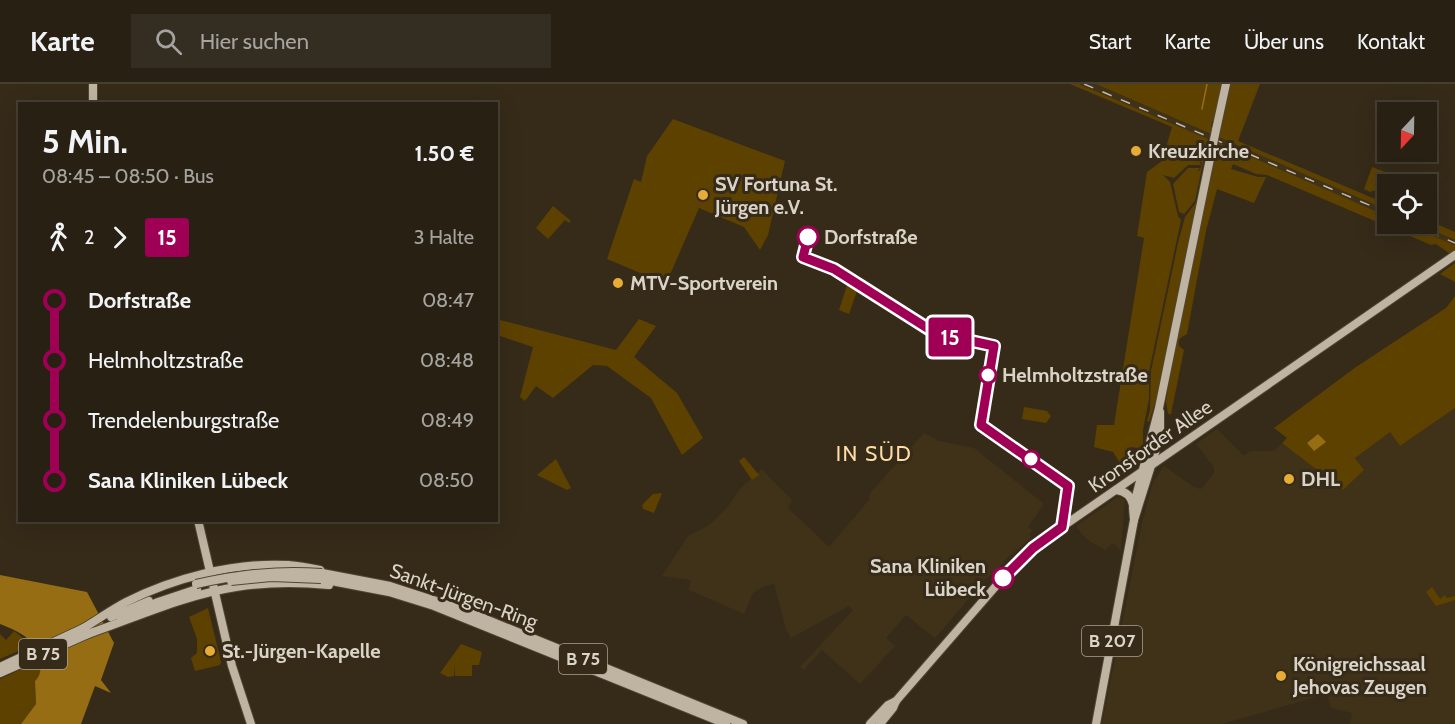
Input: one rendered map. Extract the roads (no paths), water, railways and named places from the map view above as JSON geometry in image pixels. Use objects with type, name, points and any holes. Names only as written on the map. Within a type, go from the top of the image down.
[{"type":"main road","points":[[93,84],[93,102]]},
{"type":"main road","name":"B 207","points":[[1134,520],[1133,508],[1159,408],[1226,84]]},
{"type":"main road","name":"Kronsforder Allee","points":[[880,724],[896,701],[1024,555],[1454,256]]},
{"type":"main road","name":"B 207","points":[[1096,724],[1134,520],[1159,438],[1159,408]]},
{"type":"main road","points":[[1159,438],[1166,447],[1175,448]]},
{"type":"main road","points":[[1116,490],[1130,497],[1133,508]]},
{"type":"main road","points":[[198,522],[234,675],[251,724]]},
{"type":"main road","points":[[198,586],[210,573],[248,567],[289,565],[320,570],[346,583]]},
{"type":"main road","name":"Sankt-Jürgen-Ring","points":[[327,575],[346,583],[418,601],[469,619],[726,724]]},
{"type":"main road","name":"Sankt-Jürgen-Ring","points":[[198,586],[271,577],[327,575],[390,585],[461,609],[743,724]]},
{"type":"main road","points":[[84,632],[126,602],[198,586],[214,592],[272,583],[319,584],[359,589],[366,587]]},
{"type":"main road","name":"B 75","points":[[0,667],[198,586]]},
{"type":"main road","name":"B 75","points":[[0,673],[84,632]]},
{"type":"main road","name":"Kronsforder Allee","points":[[870,724],[888,705],[896,701]]},
{"type":"waterway","points":[[1202,109],[1207,84]]},
{"type":"railway","points":[[1084,84],[1377,208]]},
{"type":"railway","points":[[1434,234],[1455,243]]},
{"type":"place","name":"Kreuzkirche","points":[[1136,151]]},
{"type":"place","name":"SV Fortuna St. Jürgen e.V.","points":[[703,195]]},
{"type":"place","name":"Dorfstraße","points":[[808,237]]},
{"type":"place","name":"MTV-Sportverein","points":[[618,283]]},
{"type":"place","name":"Helmholtzstraße","points":[[988,375]]},
{"type":"place","name":"DHL","points":[[1289,479]]},
{"type":"place","name":"Sana Kliniken Lübeck","points":[[1003,578]]},
{"type":"place","name":"St.-Jürgen-Kapelle","points":[[210,651]]},
{"type":"place","name":"Königreichssaal Jehovas Zeugen","points":[[1281,676]]},
{"type":"district","name":"IN SÜD","points":[[874,454]]}]
